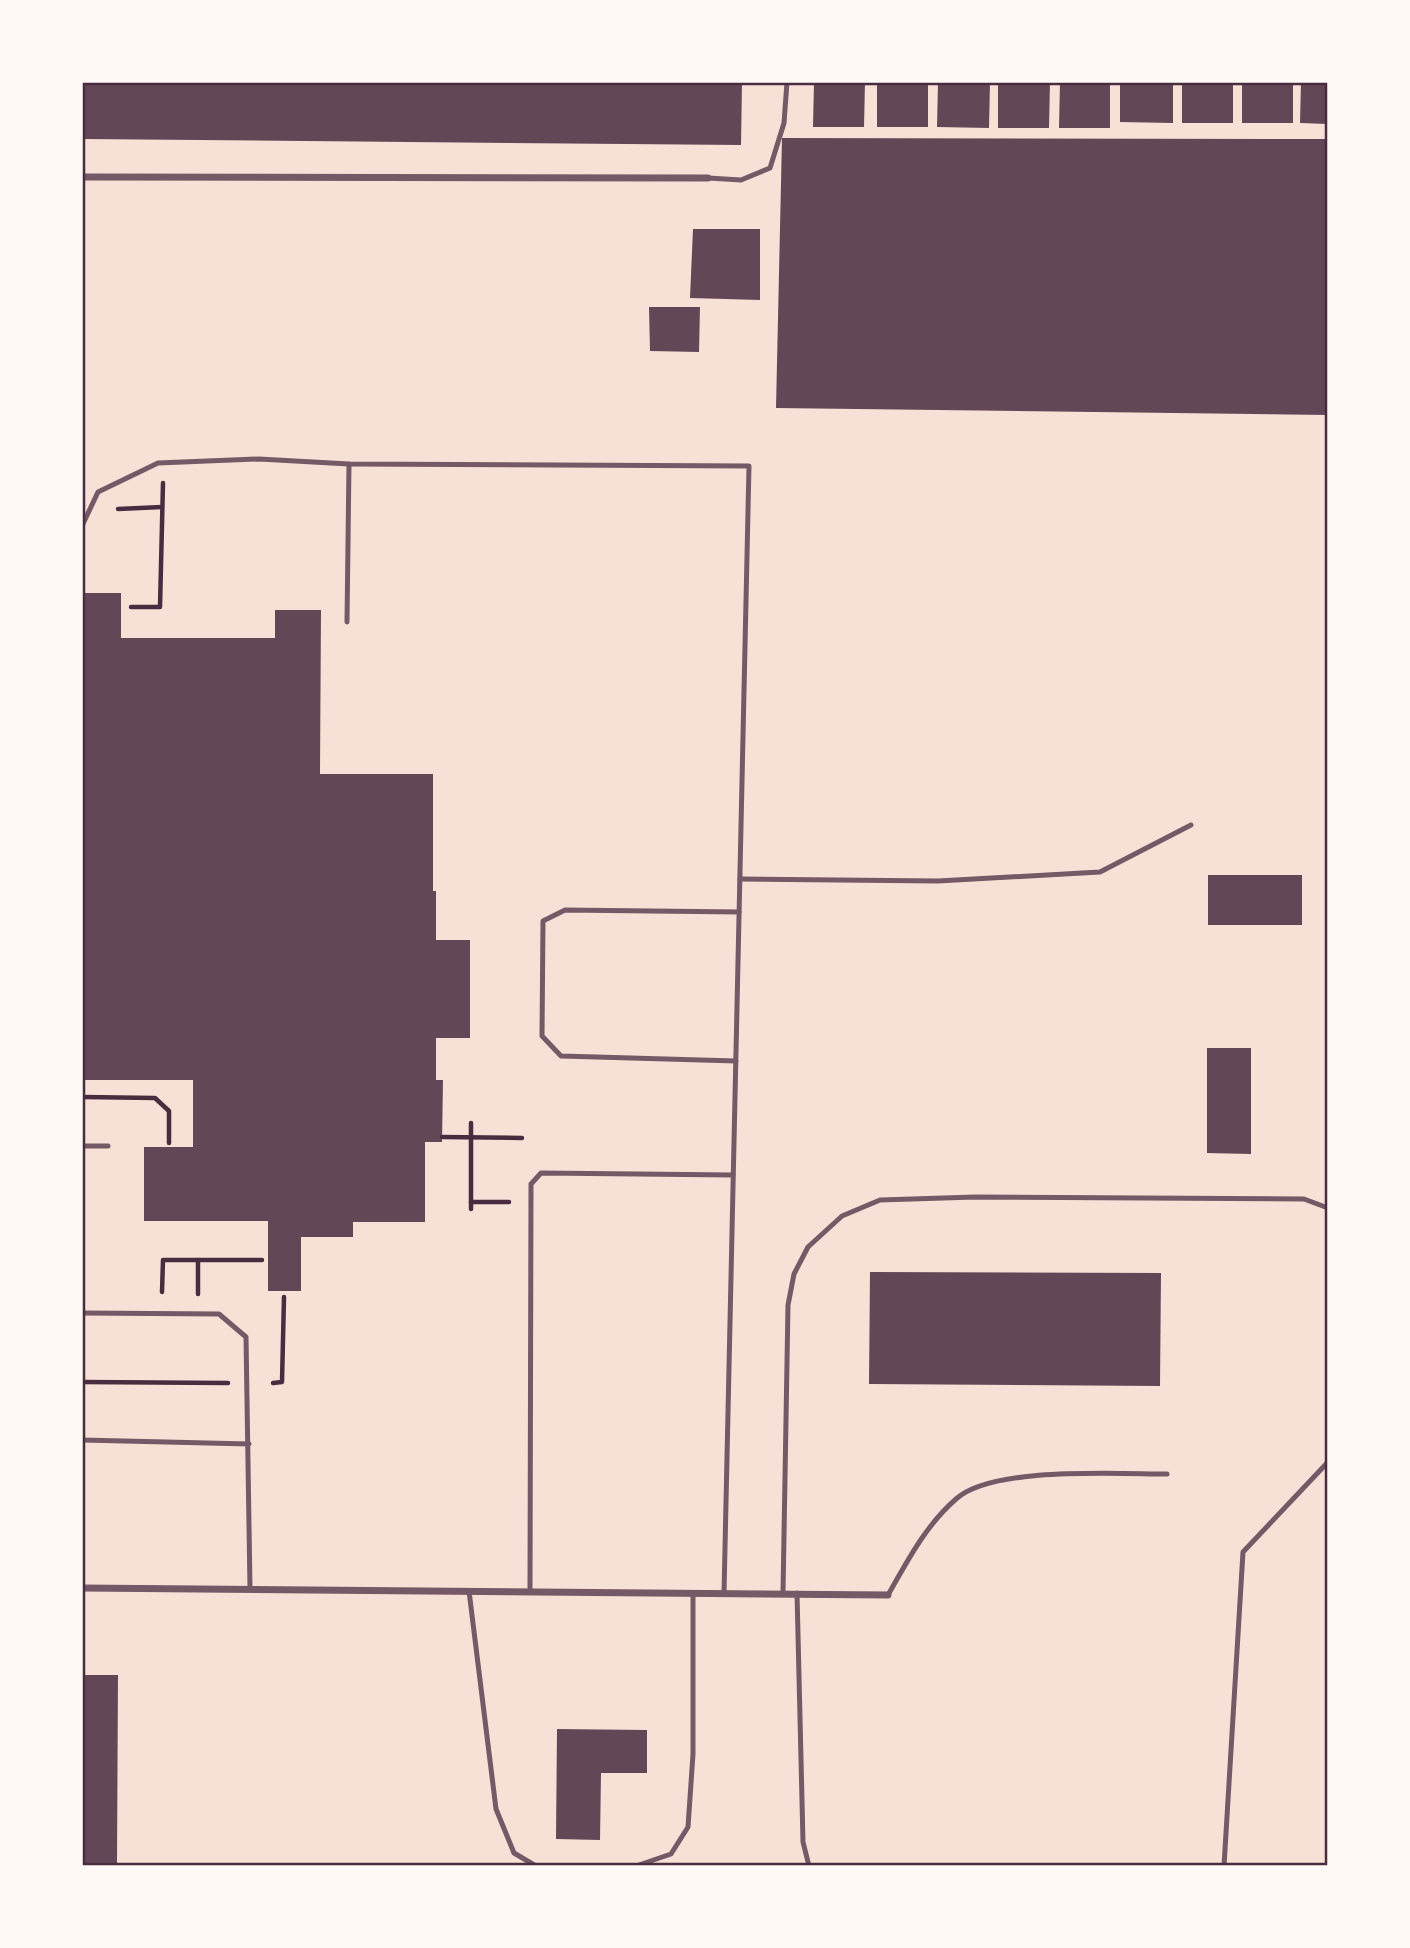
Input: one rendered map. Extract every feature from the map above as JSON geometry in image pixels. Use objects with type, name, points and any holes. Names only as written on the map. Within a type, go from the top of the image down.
[{"type":"street","points":[[82,177],[708,178]]},
{"type":"street","points":[[82,1588],[888,1595]]},
{"type":"lane","points":[[708,178],[741,180],[770,168],[784,123],[787,82]]},
{"type":"lane","points":[[82,526],[98,492],[158,463],[259,459],[349,464],[749,466],[724,1593]]},
{"type":"lane","points":[[347,622],[349,464]]},
{"type":"lane","points":[[740,879],[937,881],[1100,872],[1191,825]]},
{"type":"lane","points":[[736,1061],[561,1056],[542,1036],[543,921],[565,911],[739,912]]},
{"type":"lane","points":[[82,1146],[108,1146]]},
{"type":"lane","points":[[530,1592],[531,1184],[541,1173],[733,1175]]},
{"type":"lane","points":[[783,1593],[788,1305],[794,1274],[808,1247],[842,1216],[880,1200],[975,1197],[1304,1199],[1328,1208]]},
{"type":"lane","points":[[82,1313],[219,1314],[246,1337],[250,1588]]},
{"type":"lane","points":[[82,1440],[249,1444]]},
{"type":"lane","points":[[1224,1866],[1243,1552],[1328,1462]]},
{"type":"lane","points":[[888,1595],[927,1527],[959,1496],[1010,1477],[1167,1474]]},
{"type":"lane","points":[[469,1591],[496,1809],[514,1853],[536,1866]]},
{"type":"lane","points":[[636,1866],[671,1854],[688,1827],[693,1754],[693,1593]]},
{"type":"lane","points":[[797,1593],[803,1842],[809,1866]]},
{"type":"path","points":[[131,607],[160,607],[163,472],[145,470]]},
{"type":"path","points":[[118,509],[162,507]]},
{"type":"path","points":[[82,1097],[155,1098],[169,1111],[169,1143]]},
{"type":"path","points":[[471,1123],[471,1209]]},
{"type":"path","points":[[442,1137],[522,1138]]},
{"type":"path","points":[[471,1202],[509,1202]]},
{"type":"path","points":[[162,1292],[163,1260],[262,1260]]},
{"type":"path","points":[[198,1260],[198,1294]]},
{"type":"path","points":[[273,1383],[282,1382],[284,1297]]},
{"type":"path","points":[[82,1382],[229,1383]]},
{"type":"building","points":[[82,82],[742,82],[741,145],[82,139]]},
{"type":"building","points":[[814,82],[865,82],[864,127],[813,127]]},
{"type":"building","points":[[877,82],[928,82],[928,127],[877,127]]},
{"type":"building","points":[[938,82],[990,82],[989,128],[937,127]]},
{"type":"building","points":[[998,82],[1050,82],[1049,128],[998,128]]},
{"type":"building","points":[[1060,82],[1110,82],[1110,128],[1059,128]]},
{"type":"building","points":[[1120,82],[1173,82],[1173,123],[1120,122]]},
{"type":"building","points":[[1182,82],[1233,82],[1233,123],[1182,123]]},
{"type":"building","points":[[1242,82],[1293,82],[1293,123],[1242,123]]},
{"type":"building","points":[[1301,82],[1328,82],[1328,124],[1300,123]]},
{"type":"building","points":[[782,138],[1328,139],[1328,415],[776,408]]},
{"type":"building","points":[[693,229],[760,229],[760,300],[690,298]]},
{"type":"building","points":[[649,307],[700,307],[699,352],[650,351]]},
{"type":"building","points":[[82,593],[121,593],[121,638],[275,638],[275,610],[321,610],[320,774],[433,774],[433,891],[436,891],[436,940],[470,940],[470,1038],[436,1038],[436,1080],[443,1080],[442,1142],[425,1142],[425,1222],[353,1222],[353,1237],[301,1237],[301,1291],[268,1291],[268,1221],[144,1221],[144,1147],[193,1147],[193,1080],[82,1080]]},
{"type":"building","points":[[1208,875],[1302,875],[1302,925],[1208,925]]},
{"type":"building","points":[[1207,1048],[1251,1048],[1251,1154],[1207,1153]]},
{"type":"building","points":[[870,1272],[1161,1273],[1160,1386],[869,1384]]},
{"type":"building","points":[[82,1675],[118,1675],[117,1866],[82,1866]]},
{"type":"building","points":[[557,1729],[647,1730],[647,1773],[601,1773],[600,1840],[556,1839]]}]
